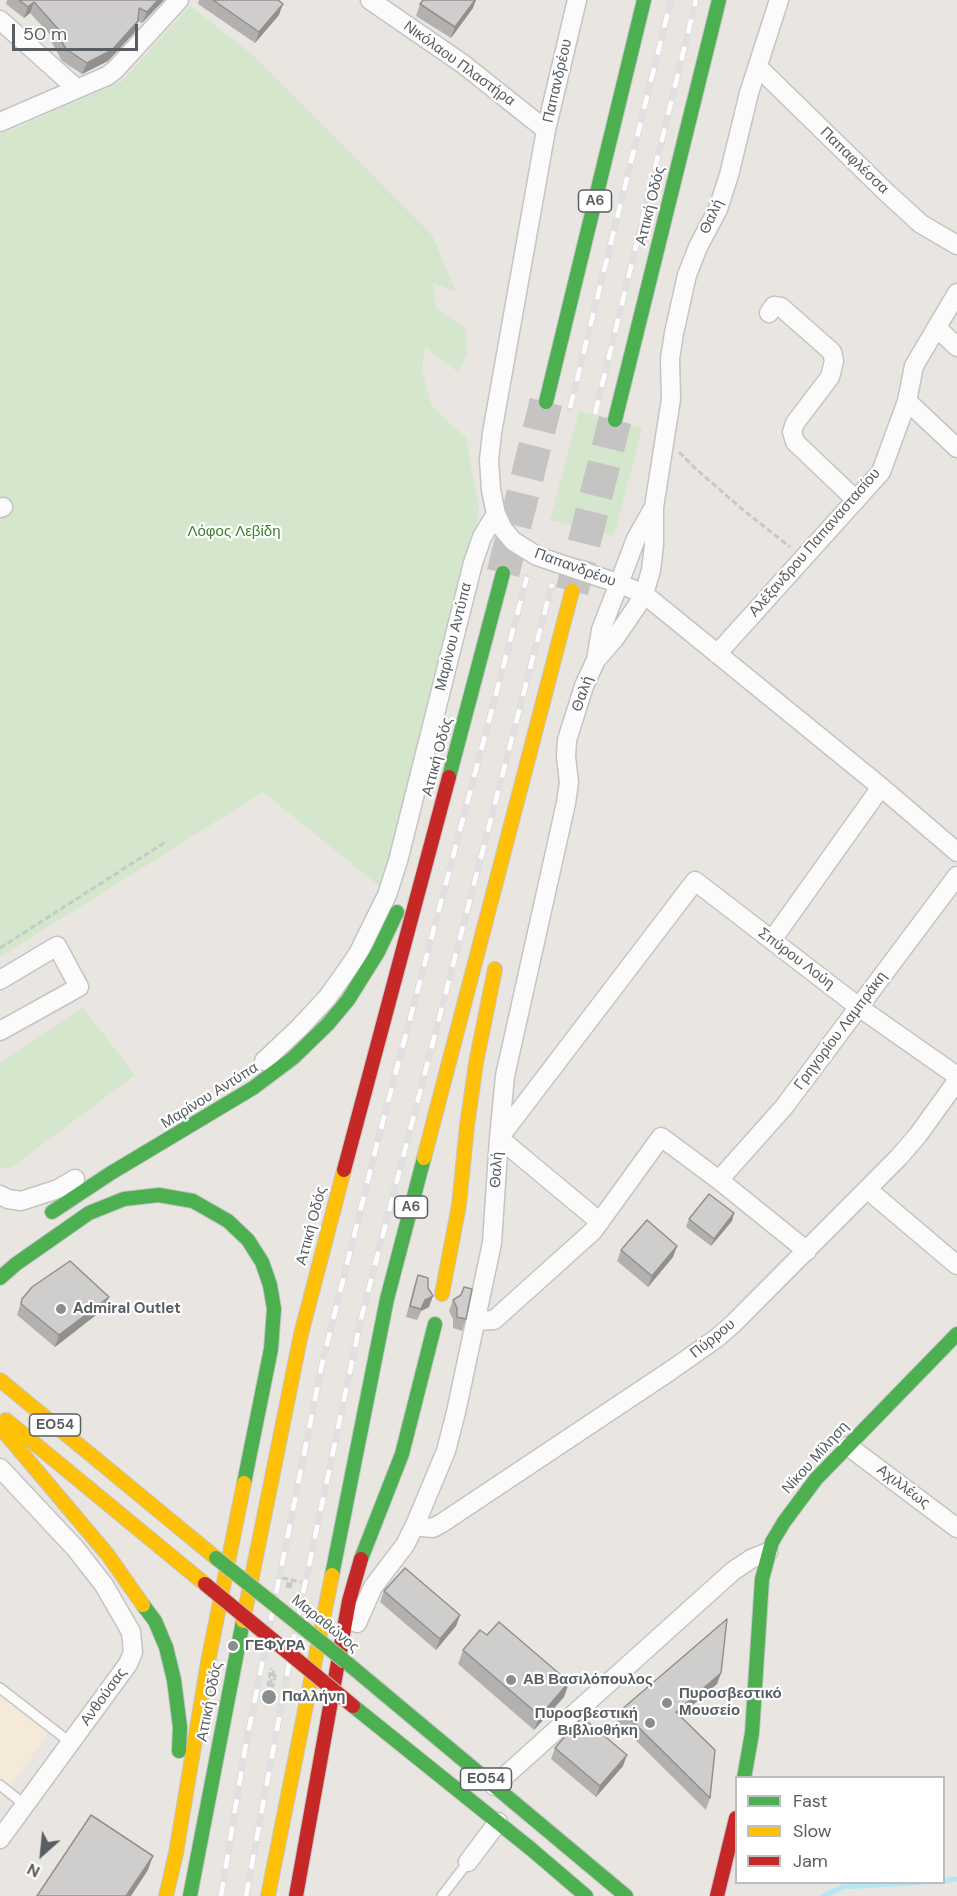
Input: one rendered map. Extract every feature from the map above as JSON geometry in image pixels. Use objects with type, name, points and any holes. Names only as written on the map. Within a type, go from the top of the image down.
[{"type":"main road","name":"Α6","points":[[546,402],[644,0]]},
{"type":"main road","name":"Αττική Οδός","points":[[615,420],[719,0]]},
{"type":"main road","points":[[706,52],[723,0]]},
{"type":"main road","name":"Αττική Οδός","points":[[190,1896],[263,1520],[302,1334],[503,573]]},
{"type":"main road","name":"Α6","points":[[268,1896],[387,1299],[572,591],[548,735]]},
{"type":"main road","points":[[45,1218],[111,1173],[253,1088],[294,1058],[348,1000],[378,952],[404,893],[467,709]]},
{"type":"main road","points":[[442,1294],[459,1205],[476,1063],[497,957]]},
{"type":"main road","points":[[0,1278],[16,1264],[89,1213],[124,1199],[159,1195],[193,1201],[228,1221],[255,1250],[270,1285],[274,1309],[271,1349],[208,1662],[176,1853],[166,1896]]},
{"type":"main road","points":[[296,1896],[349,1601],[358,1567],[402,1454],[435,1324]]},
{"type":"main road","name":"Νίκου Μίληση","points":[[744,1776],[752,1733],[760,1594],[768,1552],[777,1533],[802,1496],[957,1334]]},
{"type":"main road","name":"Μαραθώνος","points":[[0,1380],[346,1662],[626,1896]]},
{"type":"main road","name":"ΕΟ54","points":[[0,1414],[585,1896]]},
{"type":"main road","points":[[0,1427],[108,1555],[155,1621],[166,1647],[174,1680],[180,1727],[177,1779],[161,1896]]},
{"type":"main road","points":[[705,1885],[723,1856],[735,1824]]},
{"type":"main road","points":[[717,1896],[735,1824]]},
{"type":"street","points":[[0,122],[107,76],[179,0]]},
{"type":"street","name":"Νικόλαου Πλαστήρα","points":[[370,0],[463,64],[546,130]]},
{"type":"street","name":"Παπανδρέου","points":[[577,0],[546,130],[492,433],[489,460],[491,490],[496,514],[503,529],[513,541],[537,556],[644,594],[881,787],[957,852]]},
{"type":"street","name":"Θαλή","points":[[596,660],[615,638],[644,594],[651,570],[654,545],[654,507],[671,399],[670,359],[687,275],[698,247],[718,209],[729,175],[749,93],[779,0]]},
{"type":"street","points":[[0,20],[76,88]]},
{"type":"street","name":"Παπαφλέσσα","points":[[758,68],[921,224],[957,245]]},
{"type":"street","name":"Αλέξανδρου Παπαναστασίου","points":[[717,654],[881,472],[907,401],[914,366],[957,293]]},
{"type":"street","points":[[769,313],[774,306],[780,307],[832,352],[834,361],[830,377],[795,423],[792,432],[795,442],[856,500]]},
{"type":"street","points":[[937,328],[957,347]]},
{"type":"street","points":[[907,401],[957,448]]},
{"type":"street","name":"Θαλή","points":[[346,1662],[358,1618],[373,1587],[405,1545],[446,1451],[492,1243],[505,1076],[566,803],[569,782],[567,740],[584,686],[596,660],[601,630],[636,540],[654,507]]},
{"type":"street","name":"Μαρίνου Αντύπα","points":[[0,1196],[21,1201],[58,1189],[240,1079],[273,1054],[327,998],[358,954],[387,895],[404,840],[473,562],[482,537],[496,514]]},
{"type":"street","points":[[772,940],[881,787]]},
{"type":"street","name":"Γρηγορίου Λαμπράκη","points":[[719,1180],[784,1107],[957,876]]},
{"type":"street","name":"Σπύρου Λούη","points":[[499,1138],[695,881],[860,1008],[957,1076]]},
{"type":"street","points":[[0,980],[57,946],[80,987],[0,1031]]},
{"type":"street","name":"Πύρρου","points":[[415,1525],[433,1528],[442,1523],[699,1351],[734,1323],[807,1251],[918,1135],[957,1081]]},
{"type":"street","points":[[476,1322],[494,1320],[600,1222],[661,1137],[719,1180],[807,1251]]},
{"type":"street","points":[[499,1138],[600,1222]]},
{"type":"street","points":[[867,1189],[957,1265]]},
{"type":"street","name":"Αχιλλέως","points":[[848,1446],[957,1528]]},
{"type":"street","name":"Ανθούσας","points":[[0,1468],[75,1548],[104,1585],[131,1632],[133,1652],[128,1664],[0,1839]]},
{"type":"street","points":[[494,1786],[733,1571],[751,1559],[768,1552]]},
{"type":"street","points":[[468,1862],[498,1822]]},
{"type":"lane","points":[[0,1688],[71,1743]]},
{"type":"lane","points":[[0,1785],[25,1805]]},
{"type":"lane","points":[[442,1896],[468,1862]]},
{"type":"path","points":[[666,438],[734,503],[804,557]]},
{"type":"path","points":[[0,948],[167,841]]},
{"type":"path","points":[[282,1578],[301,1582]]},
{"type":"path","points":[[265,1670],[271,1671],[276,1672],[273,1686],[268,1685],[271,1671]]},
{"type":"shaded area","points":[[0,1695],[51,1729],[2,1799],[0,1797]]},
{"type":"green space","name":"Λόφος Λεβίδη","points":[[190,6],[253,55],[432,235],[456,292],[433,283],[436,308],[466,329],[467,355],[458,372],[425,347],[422,371],[432,407],[466,438],[479,511],[429,724],[383,889],[263,792],[0,957],[0,135],[121,82]]},
{"type":"green space","points":[[579,411],[642,428],[614,536],[550,520]]},
{"type":"green space","points":[[83,1008],[135,1075],[12,1167],[0,1168],[0,1063]]},
{"type":"building","points":[[19,0],[158,0],[147,12],[139,8],[138,21],[112,50],[87,63],[66,49],[56,32],[59,30],[34,2],[28,7]]},
{"type":"building","points":[[213,0],[278,0],[283,4],[259,32]]},
{"type":"building","points":[[423,0],[475,0],[455,27],[420,4]]},
{"type":"building","points":[[709,1194],[734,1213],[714,1239],[689,1219]]},
{"type":"building","points":[[647,1220],[677,1246],[652,1276],[621,1250]]},
{"type":"building","name":"Admiral Outlet","points":[[70,1261],[109,1297],[59,1335],[21,1304],[22,1299],[32,1287]]},
{"type":"building","points":[[418,1275],[428,1278],[428,1288],[433,1296],[425,1300],[421,1309],[410,1306]]},
{"type":"building","points":[[464,1287],[472,1289],[466,1319],[457,1317],[457,1308],[453,1300],[461,1295]]},
{"type":"building","points":[[405,1568],[460,1615],[440,1639],[384,1591]]},
{"type":"building","name":"Πυροσβεστικό Μουσείο","points":[[727,1619],[721,1673],[676,1712],[715,1750],[710,1798],[621,1710]]},
{"type":"building","name":"ΑΒ Βασιλόπουλος","points":[[499,1622],[569,1682],[540,1716],[463,1650],[480,1630],[487,1635]]},
{"type":"building","points":[[582,1717],[627,1755],[600,1786],[555,1748]]},
{"type":"building","points":[[91,1815],[153,1856],[126,1896],[37,1896]]},
{"type":"waterway","points":[[945,1881],[957,1879]]},
{"type":"waterway","points":[[823,1896],[843,1887],[893,1884]]},
{"type":"tunnel","points":[[503,573],[546,402]]},
{"type":"tunnel","points":[[572,591],[615,420]]},
{"type":"railway","points":[[570,408],[671,0]]},
{"type":"railway","points":[[595,414],[696,0]]},
{"type":"railway","points":[[221,1896],[245,1749],[322,1364],[379,1136],[527,577]]},
{"type":"railway","points":[[246,1896],[296,1627],[361,1319],[552,584]]},
{"type":"traffic: fast","points":[[546,402],[644,0]]},
{"type":"traffic: fast","points":[[615,420],[719,0]]},
{"type":"traffic: fast","points":[[449,777],[503,573]]},
{"type":"traffic: fast","points":[[52,1212],[111,1173],[253,1088],[293,1058],[328,1024],[348,1000],[378,952],[397,912]]},
{"type":"traffic: fast","points":[[332,1575],[387,1299],[424,1158]]},
{"type":"traffic: fast","points":[[0,1278],[16,1264],[89,1213],[124,1199],[159,1195],[193,1201],[228,1221],[248,1240],[262,1262],[270,1285],[274,1309],[271,1349],[244,1483]]},
{"type":"traffic: fast","points":[[361,1559],[402,1454],[435,1324]]},
{"type":"traffic: fast","points":[[744,1776],[752,1733],[762,1579],[772,1542],[816,1479],[957,1334]]},
{"type":"traffic: fast","points":[[216,1558],[346,1662]]},
{"type":"traffic: fast","points":[[143,1605],[155,1621],[166,1647],[174,1680],[180,1727],[179,1751]]},
{"type":"traffic: fast","points":[[190,1896],[243,1621]]},
{"type":"traffic: fast","points":[[346,1662],[626,1896]]},
{"type":"traffic: fast","points":[[353,1706],[586,1896]]},
{"type":"traffic: slow","points":[[424,1158],[572,591]]},
{"type":"traffic: slow","points":[[442,1294],[459,1205],[476,1063],[495,969]]},
{"type":"traffic: slow","points":[[243,1621],[301,1334],[344,1170]]},
{"type":"traffic: slow","points":[[0,1380],[216,1558]]},
{"type":"traffic: slow","points":[[6,1420],[205,1584]]},
{"type":"traffic: slow","points":[[0,1427],[108,1555],[143,1605]]},
{"type":"traffic: slow","points":[[166,1896],[176,1853],[208,1662],[244,1483]]},
{"type":"traffic: slow","points":[[268,1896],[332,1575]]},
{"type":"traffic: jam","points":[[344,1170],[449,777]]},
{"type":"traffic: jam","points":[[296,1896],[349,1601],[361,1559]]},
{"type":"traffic: jam","points":[[205,1584],[353,1706]]},
{"type":"traffic: jam","points":[[717,1896],[735,1822]]},
{"type":"place","name":"Admiral Outlet","points":[[61,1309]]},
{"type":"place","name":"ΓΕΦΥΡΑ","points":[[233,1646]]},
{"type":"place","name":"ΑΒ Βασιλόπουλος","points":[[511,1680]]},
{"type":"place","name":"Παλλήνη","points":[[269,1697]]},
{"type":"place","name":"Πυροσβεστικό Μουσείο","points":[[667,1703]]},
{"type":"place","name":"Πυροσβεστική Βιβλιοθήκη","points":[[650,1723]]}]
